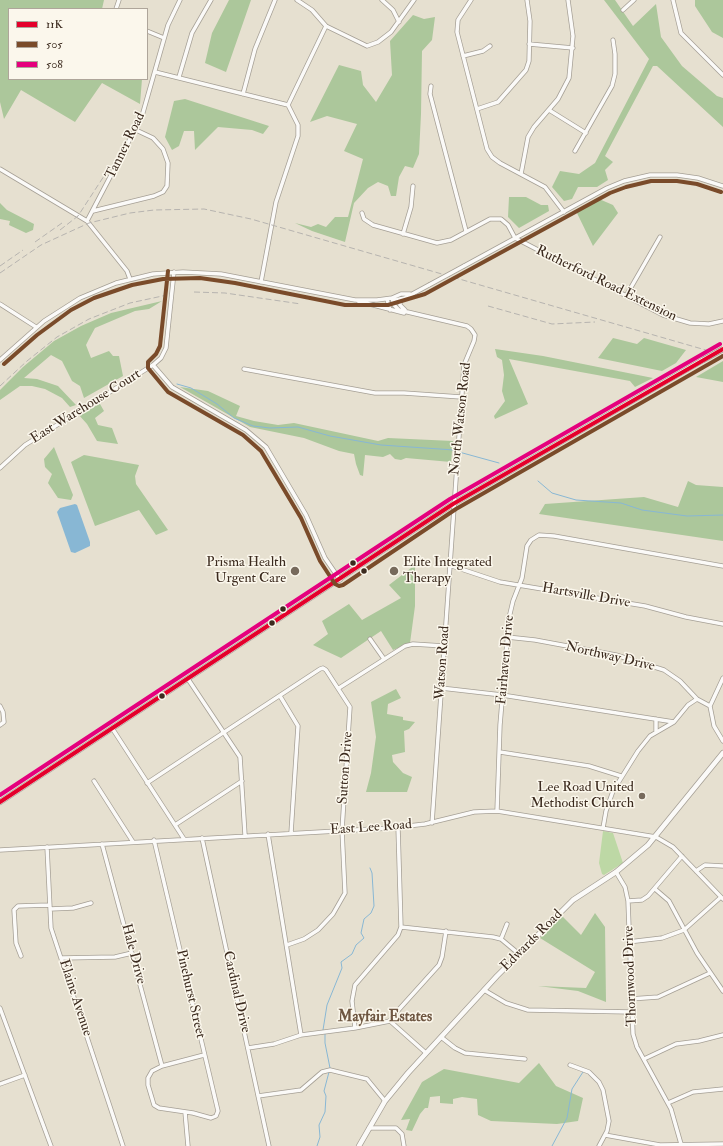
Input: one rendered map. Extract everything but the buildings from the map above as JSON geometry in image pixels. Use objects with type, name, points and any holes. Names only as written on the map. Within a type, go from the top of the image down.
[{"type":"main road","points":[[0,802],[340,580],[453,504],[723,349]]},
{"type":"main road","name":"Edwards Road","points":[[359,1146],[385,1101],[426,1053],[484,990],[573,900],[616,872],[656,837],[723,753]]},
{"type":"street","name":"Tanner Road","points":[[87,221],[136,130],[146,106],[164,38],[180,0]]},
{"type":"street","points":[[179,77],[192,33],[211,0]]},
{"type":"street","points":[[243,94],[254,49],[275,0]]},
{"type":"street","points":[[297,0],[312,10],[326,26],[360,44],[369,45],[382,40],[399,22],[414,0]]},
{"type":"street","points":[[382,0],[389,6],[399,22]]},
{"type":"street","points":[[471,0],[460,16],[456,28],[490,154],[500,163],[545,187],[564,212]]},
{"type":"street","points":[[477,110],[498,102],[520,79],[528,66],[530,16],[527,0]]},
{"type":"street","points":[[521,174],[528,137],[534,127],[549,110],[567,82],[574,36],[568,0]]},
{"type":"street","points":[[623,10],[634,0]]},
{"type":"street","points":[[673,0],[681,33],[723,75]]},
{"type":"street","points":[[288,105],[326,26]]},
{"type":"street","points":[[148,31],[164,38]]},
{"type":"street","points":[[576,151],[612,86],[615,74],[616,54],[613,40]]},
{"type":"street","points":[[529,44],[573,48]]},
{"type":"street","points":[[463,56],[481,52],[490,46]]},
{"type":"street","points":[[155,72],[288,105],[298,125],[298,136],[277,200],[261,282]]},
{"type":"street","points":[[431,86],[430,94],[466,231]]},
{"type":"street","points":[[549,110],[586,133]]},
{"type":"street","points":[[93,211],[154,196],[163,192],[167,186],[168,163],[163,149],[153,138],[136,130]]},
{"type":"street","points":[[0,169],[87,221],[127,271],[130,279]]},
{"type":"street","points":[[392,298],[396,300],[400,299],[429,285],[613,186],[650,175],[687,176],[723,186]]},
{"type":"street","points":[[403,234],[411,207],[413,186]]},
{"type":"street","points":[[362,213],[368,223],[438,243],[451,240],[490,219],[498,218],[508,225],[515,238]]},
{"type":"street","points":[[626,296],[660,237]]},
{"type":"street","name":"Rutherford Road Extension","points":[[515,238],[663,315],[680,321],[700,324],[723,321]]},
{"type":"street","points":[[0,360],[36,327],[56,312],[80,298],[130,279],[174,272],[209,273],[355,300],[388,299],[401,294],[410,294]]},
{"type":"street","name":"East Warehouse Court","points":[[0,468],[25,445],[38,436],[153,365],[161,358],[166,348],[174,272]]},
{"type":"street","name":"North Watson Road","points":[[392,298],[395,307],[409,313]]},
{"type":"street","points":[[388,299],[390,310]]},
{"type":"street","points":[[400,299],[401,308],[409,313]]},
{"type":"street","name":"North Watson Road","points":[[355,300],[390,310],[467,326],[473,330],[475,339],[464,365],[453,504]]},
{"type":"street","points":[[0,304],[36,327]]},
{"type":"street","points":[[153,365],[172,387],[246,430],[266,447],[306,515],[326,558],[340,580]]},
{"type":"street","points":[[244,369],[374,393],[404,392],[461,398]]},
{"type":"street","name":"Watson Road","points":[[432,823],[453,504]]},
{"type":"street","name":"Fairhaven Drive","points":[[497,811],[502,695],[510,610],[520,585],[528,546],[534,538],[541,535],[723,566]]},
{"type":"street","name":"Hartsville Drive","points":[[449,565],[494,580],[645,606],[686,617],[723,624]]},
{"type":"street","name":"Northway Drive","points":[[507,637],[547,642],[616,655],[653,666],[676,678],[697,699],[710,706]]},
{"type":"street","points":[[370,640],[384,659]]},
{"type":"street","points":[[339,688],[409,645],[444,646]]},
{"type":"street","name":"Sutton Drive","points":[[280,696],[323,668],[350,705],[342,830],[345,888],[343,898],[333,914],[318,930],[304,939],[287,945]]},
{"type":"street","points":[[723,678],[710,706],[714,726],[723,741]]},
{"type":"street","points":[[188,679],[240,757],[245,836]]},
{"type":"street","points":[[441,688],[502,695],[674,722]]},
{"type":"street","points":[[147,783],[280,696],[298,726],[291,833]]},
{"type":"street","points":[[603,828],[607,805],[621,776],[646,740],[656,732],[674,722],[688,706],[697,699]]},
{"type":"street","points":[[0,706],[3,712],[4,722],[0,725]]},
{"type":"street","points":[[656,719],[656,732]]},
{"type":"street","points":[[112,728],[184,839]]},
{"type":"street","points":[[500,752],[589,766],[621,776]]},
{"type":"street","points":[[94,781],[133,842]]},
{"type":"street","points":[[175,825],[242,781]]},
{"type":"street","name":"East Lee Road","points":[[0,850],[398,827],[432,823],[474,812],[497,811],[656,837],[673,847],[722,898]]},
{"type":"street","points":[[355,1028],[352,1001],[355,985],[398,935],[402,926],[398,827]]},
{"type":"street","points":[[268,834],[301,1035]]},
{"type":"street","name":"Cardinal Drive","points":[[202,838],[270,1146]]},
{"type":"street","name":"Pinehurst Street","points":[[154,840],[217,1114],[215,1117],[211,1118],[185,1112]]},
{"type":"street","name":"Hale Drive","points":[[102,844],[162,1066]]},
{"type":"street","name":"Elaine Avenue","points":[[46,847],[51,928],[123,1146]]},
{"type":"street","points":[[628,900],[645,899],[682,856]]},
{"type":"street","points":[[696,871],[705,865],[723,866]]},
{"type":"street","name":"Thornwood Drive","points":[[616,872],[624,887],[628,900],[630,999],[634,1040],[674,1116],[681,1144]]},
{"type":"street","points":[[654,889],[668,901],[710,973],[723,991]]},
{"type":"street","points":[[628,942],[662,938],[684,930],[692,926],[722,898]]},
{"type":"street","points":[[21,956],[16,943],[14,910],[18,906],[73,908],[92,903]]},
{"type":"street","points":[[501,939],[506,924]]},
{"type":"street","points":[[402,926],[501,939],[519,954]]},
{"type":"street","points":[[248,1048],[274,1044],[301,1035],[355,1028],[390,1021],[439,964],[442,957],[446,931]]},
{"type":"street","points":[[62,958],[115,957],[132,953]]},
{"type":"street","points":[[630,999],[658,997],[710,973]]},
{"type":"street","points":[[484,990],[506,1003],[528,1010],[631,1012]]},
{"type":"street","points":[[0,1009],[51,1146]]},
{"type":"street","points":[[390,1021],[426,1053]]},
{"type":"street","points":[[644,1059],[676,1044],[700,1041],[723,1035]]},
{"type":"street","points":[[441,1037],[455,1048],[465,1053],[525,1058]]},
{"type":"street","points":[[188,1146],[185,1112],[159,1108],[152,1102],[148,1078],[154,1070],[162,1066],[204,1055]]},
{"type":"street","points":[[570,1065],[589,1072],[601,1086],[608,1117],[605,1135],[599,1146]]},
{"type":"street","points":[[258,1096],[301,1090],[322,1072],[330,1070],[366,1079],[385,1101]]},
{"type":"street","points":[[0,1084],[25,1075]]},
{"type":"street","points":[[668,1103],[693,1092],[723,1089]]},
{"type":"street","points":[[369,1128],[396,1128],[402,1134],[404,1146]]},
{"type":"street","points":[[605,1135],[660,1145],[723,1144]]},
{"type":"green space","points":[[0,0],[104,0],[102,8],[8,8],[8,80],[142,80],[140,104],[102,83],[75,122],[21,90],[4,119],[0,102]]},
{"type":"green space","points":[[229,0],[251,0],[226,72],[205,63],[212,33]]},
{"type":"green space","points":[[604,0],[615,0],[633,26],[656,4],[661,37],[682,66],[717,96],[723,98],[723,127],[657,66],[653,66],[605,156],[613,162],[605,170],[608,180],[597,187],[578,187],[572,199],[564,201],[552,187],[560,171],[579,174],[595,163],[649,59]]},
{"type":"green space","points":[[695,0],[723,0],[723,38],[712,32],[695,6]]},
{"type":"green space","points":[[413,15],[424,19],[435,17],[432,40],[422,51],[419,154],[413,168],[405,166],[399,177],[396,196],[391,196],[388,186],[378,182],[368,188],[354,203],[345,242],[312,231],[295,223],[311,227],[318,224],[326,227],[335,217],[348,217],[363,159],[344,151],[357,124],[327,116],[310,122],[339,65],[361,71],[363,85],[376,102],[392,75],[390,41]]},
{"type":"green space","points":[[185,99],[269,126],[263,134],[252,130],[218,127],[195,150],[194,131],[184,131],[179,146],[172,150],[165,137],[174,101]]},
{"type":"green space","points":[[509,197],[526,197],[541,205],[548,205],[549,211],[519,228],[508,217]]},
{"type":"green space","points":[[599,199],[613,205],[618,213],[593,246],[576,211]]},
{"type":"green space","points":[[0,203],[7,210],[34,224],[33,230],[26,233],[9,225],[10,221],[0,219]]},
{"type":"green space","points":[[162,301],[149,309],[135,311],[95,328],[86,345],[91,358],[109,351],[113,356],[119,356],[123,376],[84,398],[80,386],[72,381],[62,361],[51,355],[24,378],[37,379],[58,386],[76,405],[70,407],[62,398],[45,389],[32,386],[20,386],[0,400],[0,390],[23,367],[54,341],[81,326],[111,313]]},
{"type":"green space","points":[[613,338],[637,344],[644,338],[686,350],[676,363],[662,371],[598,358]]},
{"type":"green space","points":[[495,349],[543,356],[653,378],[635,387],[630,381],[509,359],[528,404],[495,419],[494,416],[505,401],[502,391],[504,375],[502,360],[497,357]]},
{"type":"green space","points":[[723,361],[723,382],[696,377]]},
{"type":"green space","points":[[180,387],[208,391],[240,406],[236,416],[254,421],[278,425],[294,423],[378,441],[388,438],[453,441],[451,462],[406,458],[401,460],[395,459],[390,454],[383,457],[365,455],[363,476],[360,475],[354,454],[339,451],[304,438],[250,427]]},
{"type":"green space","points":[[100,404],[104,411],[95,418],[98,425],[112,428],[118,444],[97,441],[87,424],[78,414]]},
{"type":"green space","points":[[54,447],[73,495],[71,500],[58,498],[48,483],[52,474],[45,467],[44,459]]},
{"type":"green space","points":[[84,455],[139,465],[135,476],[136,484],[168,530],[156,535],[139,510],[95,526],[71,462]]},
{"type":"green space","points":[[688,481],[696,485],[723,487],[723,541],[539,514],[545,504],[644,497],[678,507]]},
{"type":"green space","points":[[415,565],[415,606],[410,643],[393,650],[381,631],[341,658],[313,645],[328,634],[322,621],[349,604],[362,620],[401,598],[389,585]]},
{"type":"green space","points":[[396,689],[401,698],[388,704],[387,714],[403,717],[403,720],[415,722],[409,729],[404,731],[405,752],[392,755],[393,762],[403,773],[412,777],[407,792],[366,792],[371,773],[376,737],[371,702]]},
{"type":"green space","points":[[603,831],[613,833],[623,863],[604,875],[602,874],[599,863]]},
{"type":"green space","points":[[595,913],[605,927],[606,1002],[578,991],[538,986],[586,988],[595,972],[540,938],[562,916],[581,935]]},
{"type":"green space","points":[[539,1063],[556,1086],[583,1098],[578,1121],[557,1124],[491,1121],[478,1115],[477,1099],[462,1097],[453,1099],[453,1104],[440,1103],[440,1096],[430,1097],[428,1108],[425,1108],[420,1114],[412,1131],[406,1130],[410,1119],[401,1120],[422,1082],[444,1069],[519,1083]]},
{"type":"water","points":[[75,504],[77,505],[90,542],[90,546],[75,553],[71,552],[57,512],[60,508]]},
{"type":"waterway","points":[[177,384],[191,388],[217,404],[234,418],[253,426],[270,428],[298,427],[330,436],[381,445],[454,450]]},
{"type":"waterway","points":[[459,452],[499,463]]},
{"type":"waterway","points":[[538,481],[552,493],[576,500],[621,503],[642,510],[687,516],[723,515]]},
{"type":"waterway","points":[[323,1030],[327,1005],[342,968],[341,962],[352,954],[356,945],[364,938],[361,933],[364,919],[371,913],[374,906],[372,873],[370,868]]},
{"type":"waterway","points":[[325,1034],[325,1043],[330,1068]]},
{"type":"waterway","points":[[317,1146],[320,1137],[319,1125],[325,1112],[326,1096],[324,1091],[329,1072]]},
{"type":"waterway","points":[[552,1146],[567,1118],[572,1089],[583,1072]]},
{"type":"railway","points":[[60,230],[78,216],[104,176]]},
{"type":"railway","points":[[0,273],[41,245],[89,223],[130,213],[154,210],[204,209],[251,219],[723,355]]},
{"type":"railway","points":[[35,242],[62,223]]},
{"type":"railway","points":[[0,266],[23,250]]},
{"type":"railway","points":[[194,292],[225,293],[301,304]]},
{"type":"railway","points":[[0,386],[27,361],[57,337],[89,319],[130,303],[167,295]]},
{"type":"railway","points":[[488,306],[552,324],[595,322]]},
{"type":"transit line","name":"505","points":[[4,364],[37,335],[71,310],[94,298],[132,285],[163,279],[200,278],[235,283],[345,305],[388,305],[425,294],[610,193],[626,187],[651,181],[677,181],[697,184],[721,192]]},
{"type":"transit line","name":"505","points":[[168,271],[160,346],[156,354],[148,362],[148,368],[168,392],[243,435],[261,451],[301,518],[320,561],[335,584],[339,586],[343,585],[456,509],[723,356]]},
{"type":"transit line","name":"508","points":[[0,795],[450,499],[720,344]]},
{"type":"transit line","name":"11K","points":[[0,802],[453,504],[723,349]]},
{"type":"place","name":"Prisma Health Urgent Care","points":[[295,571]]},
{"type":"place","name":"Elite Integrated Therapy","points":[[394,571]]},
{"type":"place","name":"Lee Road United Methodist Church","points":[[642,796]]},
{"type":"district","name":"Mayfair Estates","points":[[385,1018]]}]
